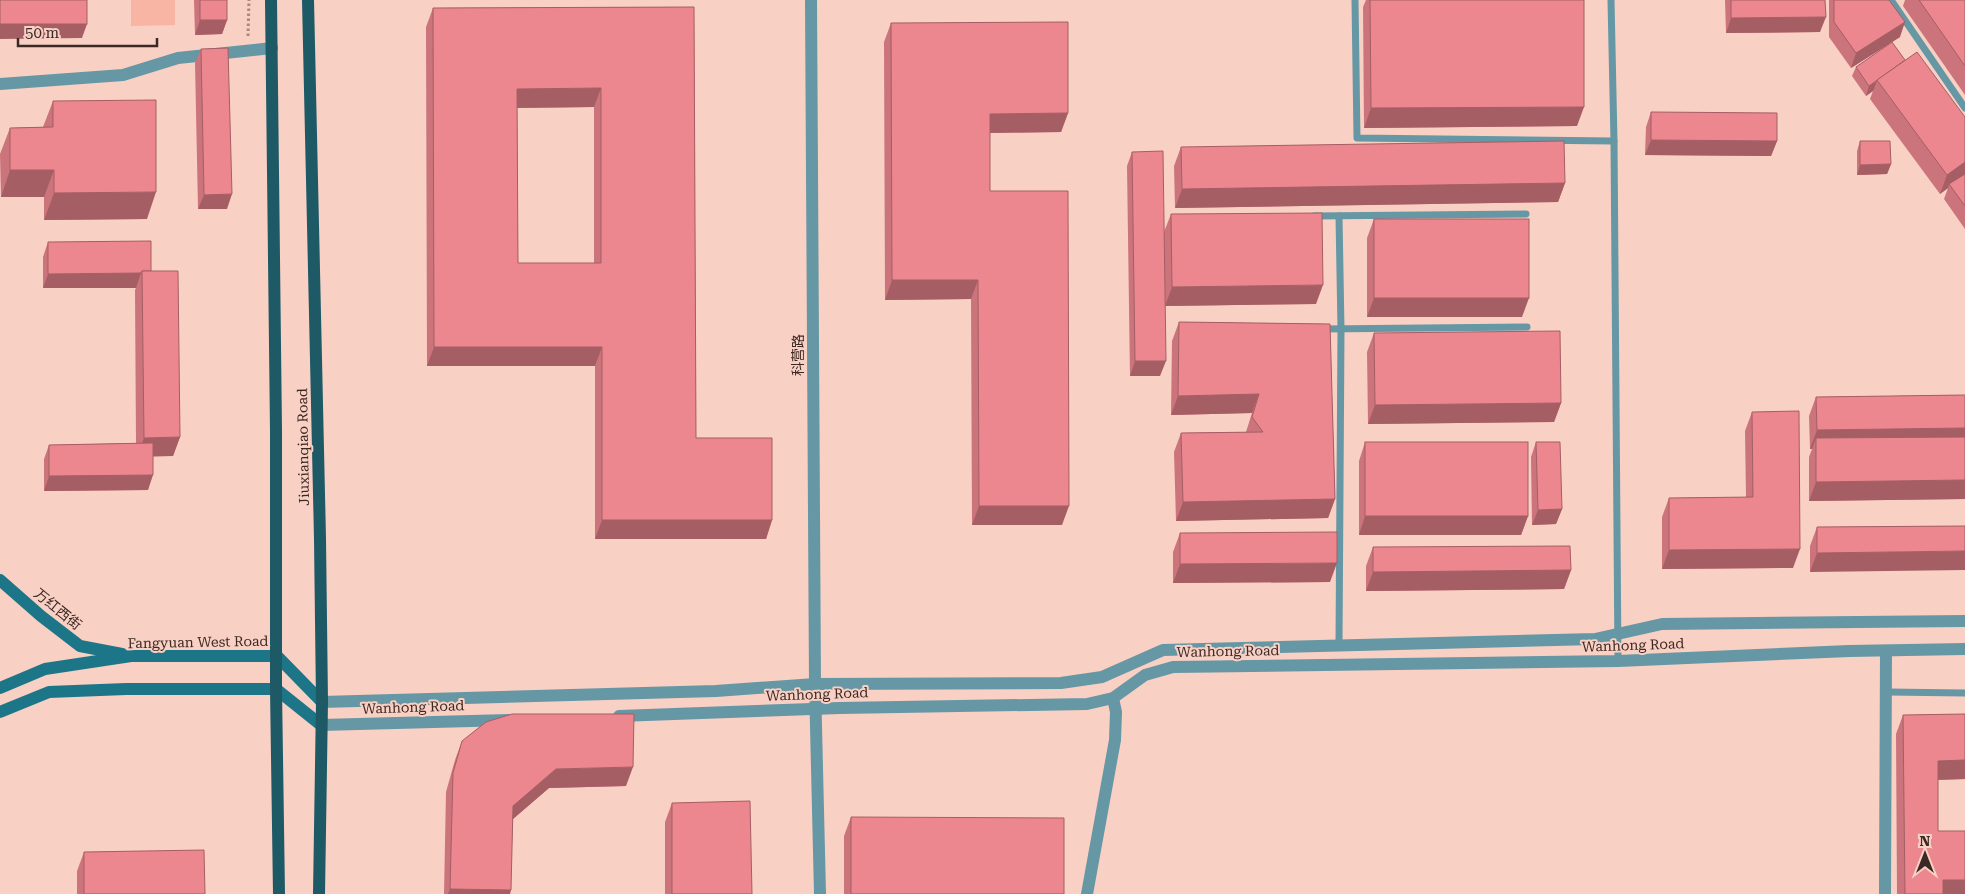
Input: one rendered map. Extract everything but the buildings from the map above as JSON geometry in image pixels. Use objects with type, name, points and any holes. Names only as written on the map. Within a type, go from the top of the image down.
[{"type":"main road","name":"Jiuxianqiao Road","points":[[271,0],[279,894]]},
{"type":"main road","name":"Jiuxianqiao Road","points":[[308,0],[320,529],[322,702],[319,894]]},
{"type":"main road","name":"万红西街","points":[[0,580],[41,616],[80,646],[131,656]]},
{"type":"main road","name":"Fangyuan West Road","points":[[0,688],[45,670],[131,656],[277,656],[322,702]]},
{"type":"main road","points":[[0,712],[49,692],[126,689],[276,689],[321,725]]},
{"type":"street","name":"科营路","points":[[810,0],[815,684],[820,894]]},
{"type":"street","points":[[0,84],[123,75],[178,58],[272,48]]},
{"type":"street","name":"Wanhong Road","points":[[322,702],[716,691],[815,684],[1061,683],[1102,678],[1163,650],[1595,638],[1662,624],[1965,621]]},
{"type":"street","name":"Wanhong Road","points":[[604,717],[816,709],[1087,704],[1113,698],[1145,675],[1173,667],[1618,661],[1840,651],[1965,649]]},
{"type":"street","points":[[1885,894],[1886,651]]},
{"type":"street","points":[[1087,894],[1115,740],[1116,712],[1113,698]]},
{"type":"street","name":"Wanhong Road","points":[[321,725],[526,719]]},
{"type":"lane","points":[[1355,0],[1357,138],[1614,140]]},
{"type":"lane","points":[[1611,0],[1614,140],[1618,661]]},
{"type":"lane","points":[[1891,0],[1965,108]]},
{"type":"lane","points":[[1310,216],[1526,214]]},
{"type":"lane","points":[[1339,216],[1341,329],[1339,645]]},
{"type":"lane","points":[[1312,329],[1527,327]]},
{"type":"lane","points":[[1887,692],[1965,693]]},
{"type":"path","points":[[248,37],[249,0]]},
{"type":"shaded area","points":[[131,0],[175,0],[175,25],[131,26]]}]
